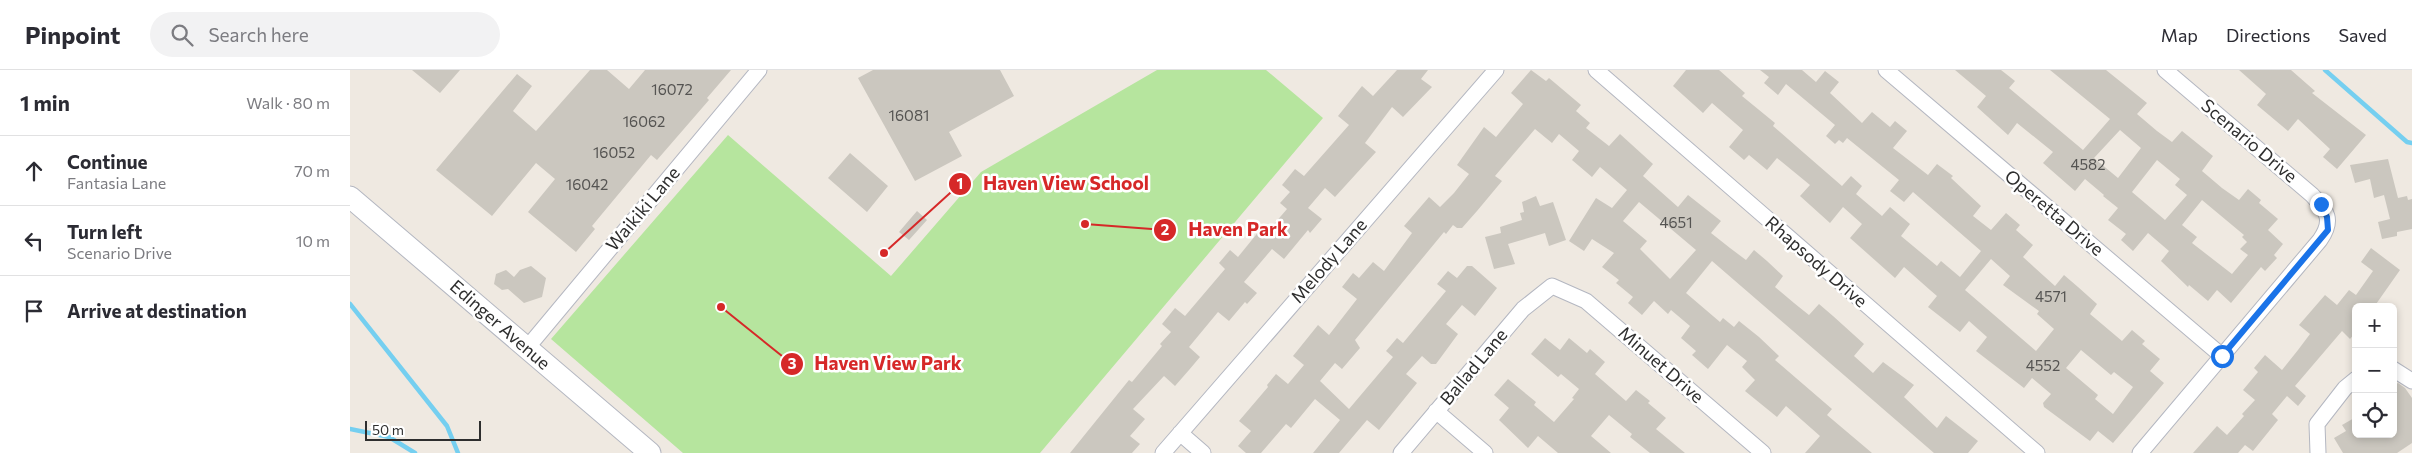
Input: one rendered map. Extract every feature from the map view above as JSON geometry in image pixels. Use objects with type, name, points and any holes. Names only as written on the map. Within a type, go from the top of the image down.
[{"type":"main road","name":"Edinger Avenue","points":[[350,196],[650,453]]},
{"type":"street","name":"Waikiki Lane","points":[[527,348],[758,70]]},
{"type":"street","name":"Melody Lane","points":[[1163,453],[1496,70]]},
{"type":"street","name":"Rhapsody Drive","points":[[1596,70],[2036,453]]},
{"type":"street","name":"Operetta Drive","points":[[1886,70],[2222,356]]},
{"type":"street","name":"Scenario Drive","points":[[2165,70],[2312,195],[2325,210],[2327,217],[2328,230],[2222,356]]},
{"type":"street","name":"Ballad Lane","points":[[1401,453],[1523,310],[1552,286]]},
{"type":"street","name":"Minuet Drive","points":[[1552,286],[1586,301],[1763,453]]},
{"type":"street","points":[[2140,453],[2222,356]]},
{"type":"street","points":[[2318,453],[2317,424],[2352,383]]},
{"type":"street","points":[[1436,411],[1485,453]]},
{"type":"street","points":[[1180,433],[1203,453]]},
{"type":"green space","points":[[1157,70],[1266,70],[1323,118],[1040,453],[683,453],[551,339],[728,135],[891,276],[981,172]]},
{"type":"building","points":[[412,70],[460,70],[440,93]]},
{"type":"building","points":[[590,70],[607,70],[629,89],[645,70],[731,70],[707,98],[709,100],[657,160],[651,155],[592,226],[595,229],[576,252],[528,212],[555,179],[536,163],[492,216],[436,170],[517,74],[532,86],[513,111],[536,131]]},
{"type":"building","points":[[873,70],[1000,70],[1014,96],[949,132],[962,156],[915,181],[858,78]]},
{"type":"building","points":[[1397,70],[1428,70],[1421,79],[1432,87],[1403,117],[1392,107],[1365,143],[1376,152],[1335,197],[1325,188],[1308,208],[1322,219],[1310,233],[1308,230],[1284,259],[1272,249],[1244,282],[1257,293],[1247,304],[1245,302],[1229,321],[1218,312],[1189,347],[1200,357],[1175,386],[1164,376],[1133,409],[1145,419],[1130,436],[1140,444],[1132,453],[1070,453],[1129,380],[1132,382],[1162,346],[1160,344],[1171,332],[1162,324],[1175,308],[1185,316],[1225,269],[1219,263],[1230,250],[1238,257],[1264,225],[1269,230],[1287,209],[1280,203],[1290,192],[1282,185],[1295,169],[1304,176],[1349,125],[1338,116],[1362,86],[1373,96]]},
{"type":"building","points":[[1531,70],[1546,81],[1549,78],[1581,105],[1576,111],[1590,123],[1586,128],[1609,146],[1620,134],[1653,164],[1643,176],[1678,207],[1688,195],[1721,221],[1711,233],[1746,260],[1754,250],[1783,276],[1775,287],[1809,315],[1819,304],[1864,344],[1854,356],[1873,373],[1883,362],[1914,385],[1904,397],[1937,428],[1946,416],[1978,441],[1968,453],[1934,453],[1712,261],[1686,293],[1720,322],[1723,318],[1734,327],[1739,321],[1759,337],[1779,356],[1775,360],[1832,409],[1827,415],[1872,453],[1805,453],[1820,436],[1786,406],[1777,417],[1745,391],[1755,380],[1742,367],[1747,361],[1727,345],[1708,369],[1692,355],[1696,351],[1681,338],[1690,326],[1671,310],[1668,314],[1654,301],[1642,315],[1628,303],[1633,297],[1616,283],[1619,280],[1602,267],[1614,253],[1592,239],[1584,251],[1569,241],[1596,198],[1612,208],[1627,190],[1600,167],[1592,177],[1572,160],[1579,151],[1559,134],[1552,143],[1535,129],[1495,176],[1502,181],[1477,211],[1462,228],[1457,228],[1453,225],[1446,234],[1444,232],[1355,340],[1360,348],[1342,369],[1335,363],[1320,381],[1349,409],[1393,357],[1386,351],[1397,338],[1403,343],[1446,291],[1437,284],[1448,271],[1457,278],[1467,266],[1472,266],[1497,288],[1475,316],[1462,305],[1446,324],[1458,334],[1436,364],[1431,364],[1422,356],[1406,374],[1417,383],[1379,430],[1367,420],[1339,453],[1313,453],[1340,420],[1315,399],[1291,428],[1286,424],[1261,453],[1246,453],[1238,446],[1251,431],[1239,421],[1268,387],[1267,385],[1276,374],[1288,384],[1304,365],[1293,356],[1318,325],[1329,335],[1357,299],[1342,287],[1353,273],[1359,278],[1373,262],[1384,271],[1412,233],[1404,226],[1429,197],[1440,207],[1454,193],[1469,174],[1457,165],[1484,127],[1496,137],[1523,104],[1511,93]],"holes":[[[1639,202],[1696,250],[1670,279],[1640,249],[1647,241],[1623,221]]]},
{"type":"building","points":[[1686,70],[1719,70],[1745,93],[1742,96],[1775,123],[1773,126],[1842,186],[1851,176],[1862,186],[1856,194],[1882,216],[1890,207],[1910,224],[1901,236],[1937,266],[1941,261],[1960,277],[1981,251],[1913,192],[1904,202],[1890,191],[1899,180],[1847,138],[1843,143],[1839,140],[1835,144],[1826,136],[1835,125],[1786,84],[1778,95],[1764,83],[1769,77],[1760,70],[1802,70],[1816,82],[1825,71],[1839,82],[1830,93],[1862,123],[1872,112],[1890,127],[1895,121],[1907,131],[1893,148],[1928,175],[1937,164],[1953,176],[1951,178],[1981,206],[1973,216],[1991,230],[2006,213],[2020,225],[2016,230],[2033,245],[2023,257],[2055,286],[2064,275],[2097,304],[2090,314],[2122,341],[2132,330],[2145,341],[2142,344],[2160,359],[2150,371],[2164,383],[2113,443],[2098,431],[2090,441],[2044,407],[2043,403],[2051,394],[2032,378],[2024,388],[1976,351],[1987,337],[1969,321],[1960,332],[1928,307],[1937,296],[1904,267],[1895,278],[1850,238],[1862,224],[1843,207],[1830,223],[1800,196],[1810,185],[1777,158],[1767,170],[1749,155],[1744,160],[1729,147],[1743,130],[1712,103],[1703,113],[1673,86]],"holes":[[[1991,259],[2010,276],[2003,285],[2039,311],[2037,314],[2054,329],[2036,351],[1965,290]],[[2081,350],[2111,375],[2114,372],[2133,387],[2113,414],[2095,399],[2098,395],[2066,368]]]},
{"type":"building","points":[[1955,70],[2001,70],[2015,81],[2009,88],[2083,150],[2110,119],[2050,70],[2106,70],[2147,103],[2137,114],[2157,131],[2172,142],[2182,131],[2213,156],[2202,171],[2222,188],[2239,200],[2248,189],[2261,200],[2259,203],[2278,219],[2268,230],[2283,244],[2274,255],[2277,258],[2265,271],[2261,267],[2231,303],[2217,290],[2208,301],[2189,285],[2188,287],[2161,261],[2169,251],[2148,233],[2133,251],[2121,240],[2126,234],[2108,220],[2118,208],[2085,179],[2075,191],[2043,163],[2053,152],[2017,123],[2008,135],[1977,107],[1986,96]],"holes":[[[2120,130],[2141,148],[2118,178],[2094,158]],[[2157,160],[2180,179],[2175,185],[2187,195],[2165,220],[2132,192]],[[2202,200],[2244,235],[2242,237],[2247,242],[2240,249],[2248,255],[2232,274],[2192,243],[2197,237],[2182,225]]]},
{"type":"building","points":[[2239,70],[2291,70],[2315,91],[2312,93],[2366,135],[2337,169],[2323,157],[2330,149],[2298,119],[2288,131],[2257,105],[2266,94]]},
{"type":"building","points":[[850,153],[888,186],[867,212],[828,178]]},
{"type":"building","points":[[2388,159],[2398,198],[2407,196],[2408,200],[2412,199],[2412,229],[2397,232],[2397,236],[2382,239],[2378,222],[2390,219],[2384,195],[2374,198],[2370,179],[2355,183],[2350,165]]},
{"type":"building","points":[[1536,196],[1540,206],[1553,202],[1566,240],[1549,246],[1545,233],[1508,244],[1515,264],[1494,269],[1485,237],[1501,233],[1500,227],[1522,220],[1520,213],[1524,212],[1522,202]]},
{"type":"building","points":[[917,211],[927,220],[909,240],[899,232]]},
{"type":"building","points":[[2371,248],[2400,270],[2377,303],[2352,303],[2352,337],[2350,339],[2342,331],[2295,386],[2306,396],[2298,406],[2287,396],[2272,414],[2278,420],[2253,451],[2245,445],[2238,453],[2193,453],[2217,426],[2227,435],[2244,416],[2242,414],[2255,400],[2243,390],[2258,372],[2254,368],[2265,355],[2282,370],[2310,334],[2299,325],[2325,295],[2337,305],[2349,290],[2356,295],[2373,271],[2361,262]]},
{"type":"building","points":[[531,266],[546,278],[542,297],[524,303],[508,289],[502,290],[494,284],[496,274],[506,270],[514,277],[520,270]]},
{"type":"building","points":[[1545,338],[1560,350],[1569,338],[1587,353],[1590,349],[1605,362],[1595,374],[1626,401],[1636,390],[1650,401],[1648,403],[1666,418],[1656,429],[1685,453],[1650,453],[1630,437],[1632,434],[1609,415],[1591,436],[1611,453],[1558,453],[1538,436],[1528,448],[1499,420],[1509,408],[1494,395],[1508,379],[1536,402],[1534,405],[1554,422],[1574,399],[1572,398],[1579,389],[1561,374],[1558,377],[1531,354]]},
{"type":"building","points":[[2397,384],[2405,388],[2412,398],[2412,443],[2397,453],[2343,453],[2334,438],[2346,431],[2342,425],[2352,419],[2352,438],[2397,438]]},
{"type":"waterway","points":[[2325,70],[2407,142],[2412,143]]},
{"type":"waterway","points":[[350,304],[447,426],[458,453]]},
{"type":"waterway","points":[[350,429],[389,437],[415,453]]},
{"type":"place","name":"Haven Park","points":[[1085,224]]},
{"type":"place","name":"Haven View School","points":[[884,253]]},
{"type":"place","name":"Haven View Park","points":[[721,307]]},
{"type":"route","points":[[2222,356],[2328,230],[2329,224],[2321,204]]}]
